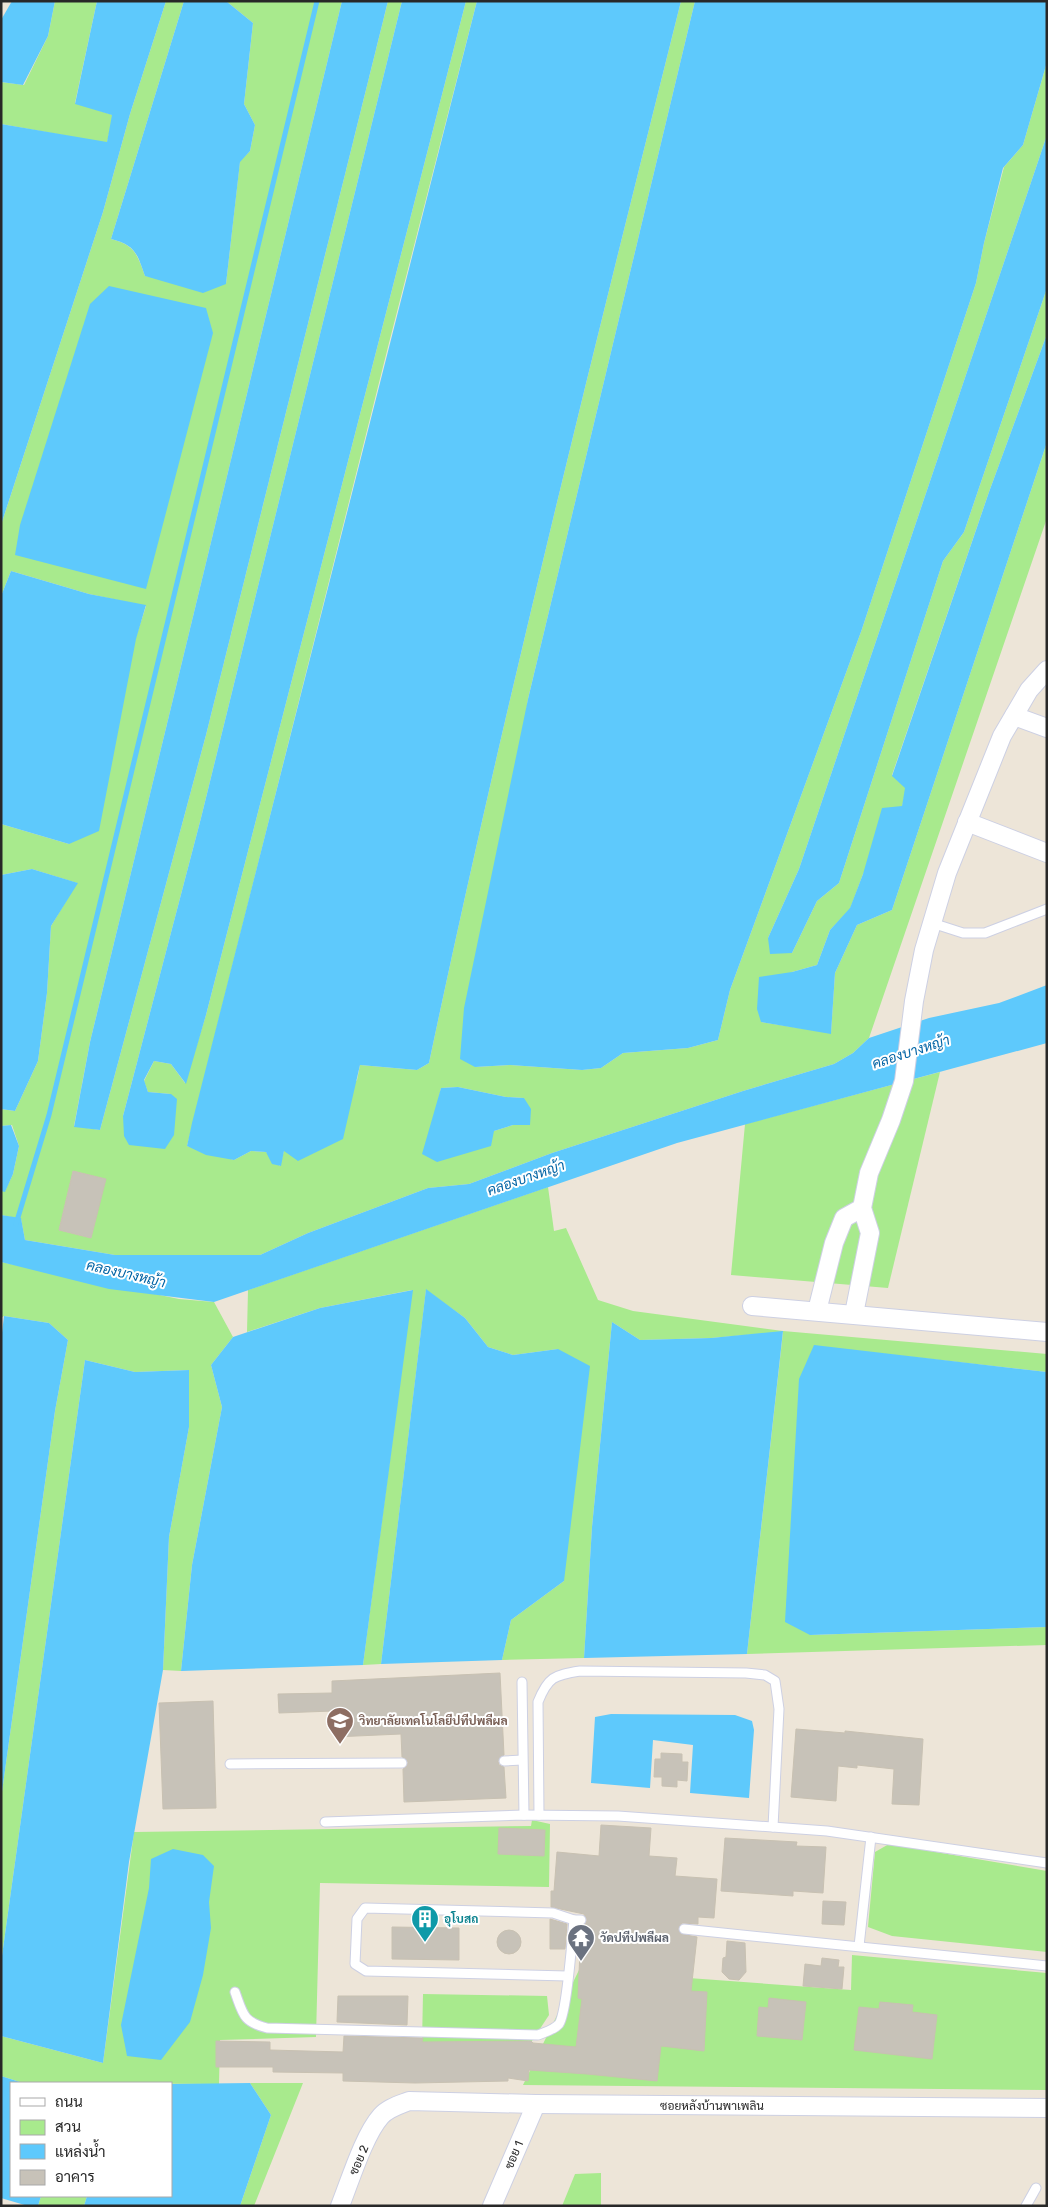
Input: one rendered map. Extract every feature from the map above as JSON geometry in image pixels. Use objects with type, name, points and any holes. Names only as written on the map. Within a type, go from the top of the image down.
[{"type":"street","points":[[854,1314],[870,1233],[862,1208],[868,1173],[904,1081],[914,1001],[924,950],[946,873],[1002,736],[1029,690],[1047,670]]},
{"type":"street","points":[[1014,716],[1047,728]]},
{"type":"street","points":[[967,822],[1047,853]]},
{"type":"street","points":[[817,1311],[834,1243],[844,1218],[862,1208]]},
{"type":"street","points":[[752,1306],[1047,1332]]},
{"type":"street","name":"ซอยหลังบ้านพาเพลิน","points":[[381,2115],[391,2108],[409,2101],[536,2104],[1047,2108]]},
{"type":"street","name":"ซอย 1","points":[[492,2206],[536,2104]]},
{"type":"street","name":"ซอย 2","points":[[340,2206],[369,2135],[381,2115]]},
{"type":"lane","points":[[932,923],[963,933],[985,933],[1047,909]]},
{"type":"lane","points":[[539,1815],[538,1702],[543,1688],[557,1675],[580,1672],[746,1673],[765,1675],[776,1681],[778,1690],[779,1709],[773,1827]]},
{"type":"lane","points":[[522,1682],[524,1815]]},
{"type":"lane","points":[[504,1761],[522,1760]]},
{"type":"lane","points":[[230,1764],[402,1763]]},
{"type":"lane","points":[[325,1822],[524,1815],[618,1816],[827,1831],[1047,1863]]},
{"type":"lane","points":[[860,1946],[871,1838]]},
{"type":"lane","points":[[235,1992],[244,2016],[252,2025],[267,2028],[538,2035],[559,2024],[564,2010],[577,1920],[553,1913],[365,1908],[357,1920],[355,1964],[366,1971],[568,1976]]},
{"type":"lane","points":[[684,1930],[1047,1966]]},
{"type":"lane","points":[[1026,2206],[1036,2188]]},
{"type":"green space","points":[[55,1],[97,1],[75,103],[113,115],[107,143],[1,124],[1,82],[24,85],[48,36]]},
{"type":"green space","points":[[166,1],[184,1],[111,239],[125,244],[134,252],[145,276],[226,284],[240,161],[250,151],[255,125],[244,104],[253,23],[226,1],[342,1],[90,1042],[74,1126],[100,1130],[206,735],[388,1],[402,1],[201,818],[123,1116],[171,1094],[148,1092],[144,1081],[154,1061],[171,1064],[185,1083],[206,1015],[466,1],[477,1],[187,1146],[234,1160],[251,1151],[266,1152],[280,1166],[284,1151],[357,1080],[360,1065],[417,1070],[429,1063],[518,664],[681,1],[695,1],[528,699],[475,1067],[510,1065],[582,1070],[601,1068],[623,1053],[688,1048],[718,1040],[730,990],[862,629],[976,283],[984,243],[1004,167],[1023,145],[1047,62],[1047,135],[799,869],[768,938],[792,953],[817,901],[839,883],[943,561],[964,532],[1047,288],[1047,334],[989,492],[892,775],[906,788],[902,807],[863,874],[850,909],[830,930],[817,965],[792,972],[761,1022],[831,1033],[835,973],[857,925],[892,910],[1047,442],[1047,518],[869,1038],[853,1053],[834,1064],[743,1091],[552,1153],[469,1184],[428,1188],[308,1233],[260,1255],[115,1255],[25,1240],[21,1219],[1,1215],[1,1191],[5,1191],[13,1174],[19,1146],[12,1125],[1,1126],[1,1109],[15,1111],[38,1061],[47,993],[51,926],[77,883],[32,869],[1,875],[1,824],[69,844],[146,606],[89,594],[11,571],[1,596],[1,525],[103,212],[130,114]],"holes":[[[458,1087],[506,1097],[524,1098],[530,1125],[513,1125],[494,1131],[438,1102],[441,1088]],[[73,1171],[105,1179],[91,1238],[59,1230]]]},
{"type":"green space","points":[[940,1072],[888,1288],[731,1275],[745,1124]]},
{"type":"green space","points":[[548,1187],[554,1231],[566,1228],[598,1300],[633,1311],[783,1331],[1047,1354],[1047,1372],[814,1346],[810,1635],[1047,1627],[1047,1645],[747,1654],[783,1332],[711,1338],[640,1340],[612,1322],[592,1527],[584,1658],[502,1660],[511,1620],[564,1581],[558,1349],[513,1355],[488,1347],[465,1318],[426,1290],[381,1664],[363,1665],[412,1290],[320,1308],[247,1332],[248,1290]]},
{"type":"green space","points":[[1,1262],[179,1299],[214,1302],[233,1337],[211,1365],[222,1407],[192,1565],[181,1671],[163,1670],[169,1537],[189,1427],[189,1370],[135,1372],[85,1360],[1,1963],[1,1799],[55,1411],[68,1340],[49,1323],[4,1316],[1,1318]]},
{"type":"green space","points":[[532,1820],[550,1824],[549,1887],[320,1883],[316,2037],[220,2040],[219,2084],[172,2084],[172,2082],[20,2082],[1,2076],[1,2036],[103,2063],[134,1832],[531,1826]]},
{"type":"green space","points":[[889,1844],[1047,1871],[1047,1952],[892,1936],[868,1927],[875,1852]]},
{"type":"green space","points":[[852,1955],[1047,1973],[1047,2090],[523,2085],[579,1970],[851,1990]]},
{"type":"green space","points":[[423,1994],[547,1996],[549,2015],[528,2047],[422,2043]]},
{"type":"green space","points":[[250,2083],[303,2083],[254,2206],[240,2206],[271,2115]]},
{"type":"green space","points":[[601,2173],[601,2206],[562,2206],[575,2174]]},
{"type":"green space","points":[[41,2197],[87,2197],[84,2206],[38,2206]]},
{"type":"water","points":[[12,1],[55,1],[48,36],[23,85],[1,82],[1,20]]},
{"type":"water","points":[[97,1],[166,1],[130,114],[103,212],[1,525],[1,124],[107,142],[112,115],[75,104]]},
{"type":"water","points":[[184,1],[226,1],[253,23],[244,104],[255,125],[250,151],[240,162],[226,284],[203,293],[145,276],[134,251],[125,244],[111,239]]},
{"type":"water","points":[[342,1],[388,1],[206,735],[100,1130],[74,1127],[90,1042]]},
{"type":"water","points":[[402,1],[466,1],[206,1015],[186,1084],[171,1064],[154,1061],[144,1080],[148,1092],[171,1094],[177,1099],[174,1135],[165,1149],[129,1145],[124,1136],[123,1116],[201,818]]},
{"type":"water","points":[[477,1],[681,1],[518,664],[429,1063],[417,1070],[360,1065],[343,1139],[298,1161],[284,1151],[281,1166],[272,1164],[266,1152],[251,1151],[234,1160],[206,1155],[187,1146],[192,1123]]},
{"type":"water","points":[[695,1],[1047,1],[1047,62],[1023,145],[1003,168],[976,283],[862,629],[730,990],[718,1040],[688,1048],[623,1053],[601,1068],[582,1070],[510,1065],[475,1067],[460,1059],[464,1008],[528,699]]},
{"type":"water","points":[[1047,135],[1047,288],[964,532],[943,561],[839,883],[817,901],[792,953],[770,954],[768,938],[799,869]]},
{"type":"water","points":[[109,286],[206,308],[213,333],[146,589],[15,555],[20,525],[90,304]]},
{"type":"water","points":[[1047,334],[1047,442],[892,910],[857,925],[835,973],[831,1034],[761,1022],[757,1009],[759,977],[792,972],[817,965],[830,930],[850,908],[863,874],[882,808],[902,806],[905,788],[892,776],[989,492]]},
{"type":"water","points":[[11,571],[89,594],[146,605],[136,639],[99,831],[69,844],[1,824],[1,596]]},
{"type":"water","points":[[32,869],[78,883],[51,926],[47,993],[38,1061],[15,1111],[1,1109],[1,875]]},
{"type":"water","name":"คลองบางหญ้า","points":[[1047,985],[1047,1043],[677,1143],[214,1302],[109,1289],[1,1262],[1,1215],[21,1218],[25,1240],[115,1255],[260,1255],[308,1233],[428,1188],[469,1184],[552,1153],[743,1091],[834,1064],[853,1053],[869,1038],[929,1018],[999,1003]]},
{"type":"water","points":[[458,1087],[506,1097],[524,1098],[531,1109],[530,1125],[513,1125],[494,1131],[491,1146],[437,1162],[422,1154],[441,1088]]},
{"type":"water","points":[[11,1125],[19,1146],[13,1174],[5,1192],[1,1191],[1,1126]]},
{"type":"water","points":[[426,1289],[465,1318],[488,1347],[513,1355],[558,1349],[590,1366],[564,1581],[511,1620],[502,1660],[381,1664]]},
{"type":"water","points":[[413,1290],[363,1665],[181,1671],[192,1565],[222,1407],[211,1365],[233,1337],[320,1308]]},
{"type":"water","points":[[4,1316],[49,1323],[68,1340],[55,1411],[1,1799],[1,1341]]},
{"type":"water","points":[[612,1322],[640,1340],[711,1338],[783,1331],[747,1654],[584,1658],[592,1527]]},
{"type":"water","points":[[814,1345],[1047,1372],[1047,1627],[810,1635],[785,1622],[799,1379]]},
{"type":"water","points":[[85,1360],[135,1372],[189,1370],[189,1427],[169,1537],[163,1670],[129,1862],[103,2063],[1,2036],[1,1963]]},
{"type":"water","points":[[611,1714],[735,1715],[752,1721],[754,1730],[749,1798],[690,1793],[693,1745],[653,1740],[650,1788],[591,1783],[595,1717]]},
{"type":"water","points":[[173,1849],[203,1855],[214,1866],[209,1902],[211,1928],[203,1975],[190,2022],[161,2060],[127,2056],[121,2025],[149,1888],[151,1859]]},
{"type":"water","points":[[1,2076],[20,2082],[10,2082],[10,2197],[41,2197],[38,2206],[28,2206],[1,2198]]},
{"type":"water","points":[[250,2083],[271,2115],[240,2206],[84,2206],[87,2197],[172,2197],[172,2084]]},
{"type":"building","points":[[73,1171],[106,1179],[91,1238],[59,1230]]},
{"type":"building","points":[[500,1673],[504,1755],[498,1761],[499,1765],[504,1767],[506,1798],[404,1802],[403,1769],[407,1766],[408,1762],[402,1757],[401,1734],[334,1737],[333,1711],[279,1713],[278,1694],[332,1693],[332,1681]]},
{"type":"building","points":[[213,1701],[216,1808],[163,1809],[159,1703]]},
{"type":"building","points":[[796,1729],[845,1733],[845,1731],[923,1739],[919,1805],[892,1804],[894,1769],[857,1765],[857,1768],[838,1766],[836,1801],[791,1797]]},
{"type":"building","points":[[661,1753],[682,1754],[682,1762],[688,1762],[687,1781],[677,1780],[677,1787],[662,1786],[662,1777],[654,1777],[655,1759],[661,1759]]},
{"type":"building","points":[[601,1825],[651,1828],[649,1856],[677,1858],[675,1876],[717,1879],[714,1918],[698,1917],[698,1924],[682,1923],[678,1929],[681,1934],[697,1937],[691,1991],[707,1992],[704,2051],[661,2046],[657,2081],[529,2070],[528,2081],[508,2078],[508,2081],[415,2083],[343,2081],[343,2073],[273,2072],[273,2067],[216,2067],[216,2041],[270,2042],[270,2050],[343,2052],[344,2036],[423,2038],[422,2042],[531,2041],[533,2043],[576,2047],[582,1999],[578,1998],[580,1926],[585,1925],[587,1920],[584,1914],[551,1907],[551,1891],[554,1891],[557,1852],[599,1856]]},
{"type":"building","points":[[499,1828],[545,1830],[544,1856],[498,1854]]},
{"type":"building","points":[[725,1838],[797,1842],[796,1846],[826,1847],[823,1893],[793,1891],[793,1896],[721,1891]]},
{"type":"building","points":[[823,1901],[846,1902],[844,1925],[822,1924]]},
{"type":"building","points":[[550,1919],[567,1924],[565,1949],[550,1949]]},
{"type":"building","name":"อุโบสถ","points":[[392,1927],[459,1928],[459,1960],[392,1959]]},
{"type":"building","points":[[509,1930],[518,1933],[521,1942],[518,1951],[509,1954],[500,1951],[497,1942],[500,1933]]},
{"type":"building","points":[[727,1941],[745,1943],[746,1972],[739,1980],[729,1979],[722,1972],[723,1958],[726,1957]]},
{"type":"building","points":[[822,1958],[839,1960],[838,1967],[844,1967],[842,1989],[803,1986],[805,1964],[821,1966]]},
{"type":"building","points":[[338,1996],[408,1996],[407,2025],[337,2022]]},
{"type":"building","points":[[769,1998],[806,2002],[802,2040],[757,2036],[759,2007],[768,2008]]},
{"type":"building","points":[[880,2002],[913,2005],[912,2012],[937,2015],[932,2059],[854,2050],[859,2007],[879,2009]]},
{"type":"waterway","points":[[16,1224],[49,1115],[317,1]]},
{"type":"place","name":"วิทยาลัยเทคโนโลยีปทีปพลีผล","points":[[340,1745]]},
{"type":"place","name":"อุโบสถ","points":[[425,1943]]},
{"type":"place","name":"วัดปทีปพลีผล","points":[[581,1962]]}]
